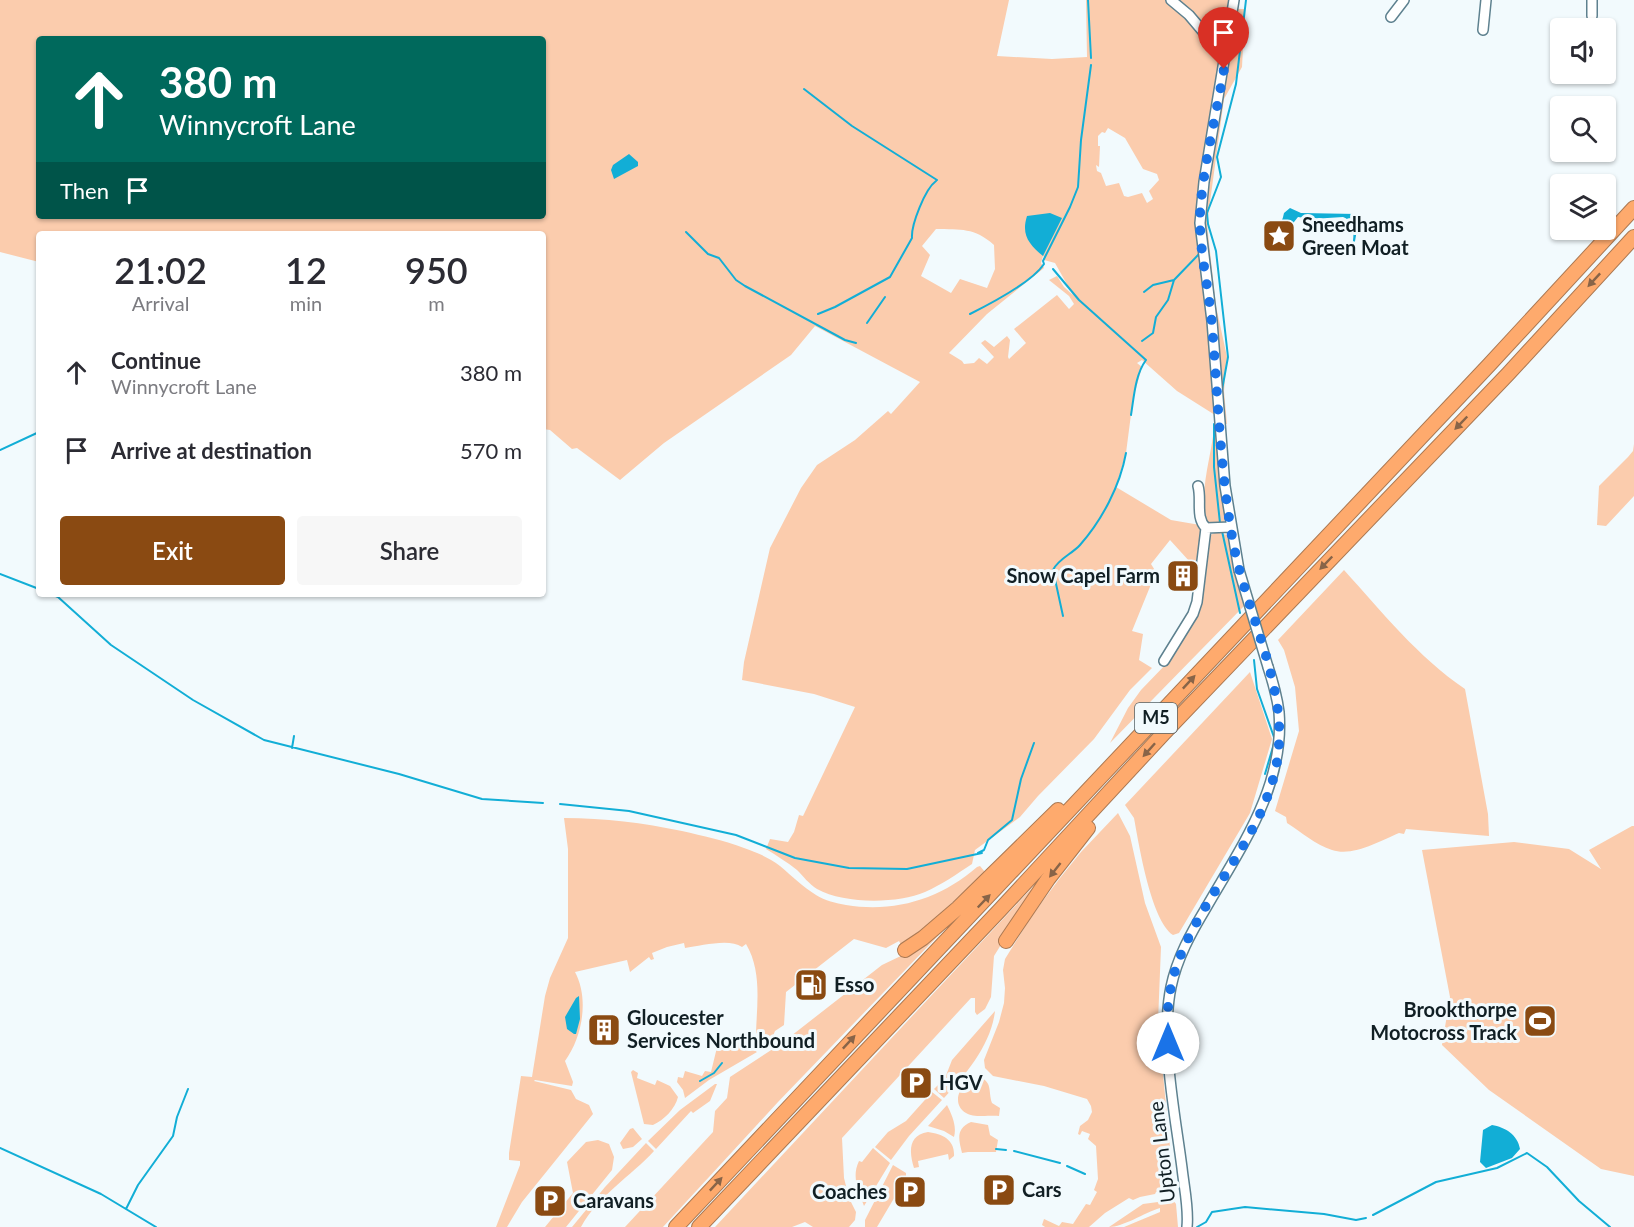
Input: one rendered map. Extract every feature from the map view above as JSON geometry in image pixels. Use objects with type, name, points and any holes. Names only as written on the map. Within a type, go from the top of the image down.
[{"type":"highway","name":"M5","points":[[676,1227],[1596,252],[1634,208]]},
{"type":"highway","name":"M5","points":[[699,1227],[1128,774],[1180,716],[1500,382],[1634,237]]},
{"type":"highway","name":"M5","points":[[905,950],[958,908],[1076,792],[1115,762]]},
{"type":"highway","name":"M5","points":[[1006,941],[1048,879],[1100,814],[1128,774]]},
{"type":"street","points":[[1171,0],[1189,15],[1217,48],[1226,51]]},
{"type":"street","name":"Upton Lane","points":[[1187,1227],[1168,1043],[1167,1014],[1170,996],[1176,968],[1190,936],[1260,814],[1274,777],[1279,746],[1279,710],[1239,570],[1231,527],[1225,486],[1212,321],[1200,223],[1204,182],[1234,0]]},
{"type":"street","points":[[1391,17],[1404,0]]},
{"type":"street","points":[[1483,30],[1486,0]]},
{"type":"street","points":[[1592,0],[1592,16]]},
{"type":"street","points":[[1198,486],[1201,496],[1199,511],[1202,524],[1206,528],[1231,527]]},
{"type":"street","points":[[1164,661],[1193,614],[1197,602],[1206,528]]},
{"type":"shaded area","points":[[0,0],[1009,0],[997,56],[1052,59],[1087,57],[1086,0],[1167,0],[1222,57],[1201,191],[1226,518],[1223,523],[1207,526],[1204,512],[1205,485],[1215,415],[1177,391],[1142,360],[1137,363],[1142,367],[1133,399],[1126,453],[1116,487],[1171,520],[1200,525],[1202,537],[1200,555],[1193,572],[1190,562],[1170,540],[1151,564],[1156,572],[1132,631],[1143,634],[1139,660],[1152,668],[1130,690],[1094,739],[1020,817],[975,850],[972,864],[937,886],[913,896],[871,901],[841,897],[817,889],[797,870],[766,849],[770,839],[788,842],[799,815],[803,816],[855,707],[814,694],[742,680],[744,662],[770,548],[801,488],[817,465],[855,440],[888,411],[891,414],[920,382],[815,326],[791,355],[664,443],[620,480],[577,448],[572,449],[550,430],[546,429],[546,231],[36,231],[36,261],[0,252]],"holes":[[[1108,128],[1125,138],[1143,169],[1157,174],[1159,180],[1149,191],[1153,199],[1147,203],[1142,193],[1124,196],[1119,183],[1106,186],[1101,173],[1097,171],[1100,146],[1098,146],[1098,136],[1102,132],[1105,133]],[[936,229],[973,232],[994,245],[995,269],[987,288],[960,279],[951,293],[921,276],[930,255],[922,246]],[[1043,256],[1044,260],[1055,263],[1073,295],[1057,276],[1049,280],[1069,296],[1074,304],[1069,309],[1057,295],[1014,329],[1026,343],[1009,359],[1010,340],[1007,336],[994,347],[985,340],[981,343],[994,357],[987,364],[979,358],[974,363],[964,364],[949,353],[987,314],[1044,268],[1041,263]]]},
{"type":"shaded area","points":[[1174,0],[1229,0],[1224,42],[1219,45]]},
{"type":"shaded area","points":[[1234,9],[1245,9],[1242,67],[1224,99],[1207,224],[1216,306],[1227,357],[1224,391],[1227,424],[1223,423],[1204,224]]},
{"type":"shaded area","points":[[1634,444],[1634,496],[1606,526],[1597,525],[1599,486],[1633,451]]},
{"type":"shaded area","points":[[1216,532],[1227,535],[1244,606],[1110,743],[1128,708],[1141,690],[1168,662],[1189,625],[1209,536]]},
{"type":"shaded area","points":[[1344,570],[1416,648],[1465,689],[1488,814],[1489,836],[1406,829],[1404,834],[1399,833],[1357,850],[1340,852],[1314,842],[1287,823],[1286,817],[1275,811],[1299,731],[1295,687],[1284,650],[1278,640]]},
{"type":"shaded area","points":[[1250,672],[1272,739],[1250,813],[1179,933],[1173,935],[1165,927],[1152,899],[1134,818],[1125,805]]},
{"type":"shaded area","points":[[1118,813],[1130,836],[1145,903],[1161,947],[1158,1022],[1174,1189],[1133,1200],[1129,1198],[1105,1213],[1089,1227],[1045,1227],[1042,1225],[1044,1219],[1059,1226],[1062,1222],[1073,1224],[1086,1204],[1090,1205],[1097,1192],[1094,1190],[1098,1179],[1096,1146],[1088,1139],[1090,1134],[1082,1131],[1080,1135],[1078,1134],[1080,1126],[1088,1120],[1092,1112],[1091,1106],[1087,1099],[1044,1086],[993,1076],[985,1068],[984,1060],[1004,1003],[1005,959],[1033,914],[1060,878]]},
{"type":"shaded area","points":[[564,818],[638,823],[729,843],[772,860],[819,897],[846,905],[882,907],[916,901],[948,888],[977,867],[980,866],[985,872],[922,931],[901,945],[899,941],[886,948],[854,939],[786,992],[784,1025],[775,1031],[773,1036],[764,1037],[756,1033],[756,976],[746,944],[742,947],[722,943],[685,948],[684,943],[652,953],[654,959],[651,960],[649,957],[630,972],[627,960],[575,972],[582,993],[583,1005],[580,1029],[565,1061],[573,1082],[572,1086],[534,1081],[571,1090],[576,1099],[589,1105],[593,1114],[522,1202],[507,1227],[496,1227],[520,1165],[520,1161],[509,1160],[509,1153],[521,1076],[532,1077],[545,996],[550,978],[568,938],[568,849]]},
{"type":"shaded area","name":"Brookthorpe Motocross Track","points":[[1634,826],[1634,1176],[1601,1169],[1489,1090],[1442,1045],[1450,997],[1422,850],[1514,842],[1569,849],[1601,869],[1589,850]]},
{"type":"shaded area","points":[[1045,874],[994,956],[991,997],[985,1009],[977,1015],[975,998],[971,998],[842,1138],[844,1178],[849,1198],[856,1212],[855,1220],[849,1227],[813,1227],[805,1222],[792,1227],[715,1227]]},
{"type":"shaded area","points":[[962,911],[778,1102],[663,1227],[625,1227],[713,1132],[715,1111],[727,1098],[730,1077],[782,1043],[882,965],[905,954]]},
{"type":"shaded area","points":[[995,1011],[993,1024],[983,1047],[969,1069],[944,1098],[934,1089],[945,1078],[952,1060]]},
{"type":"shaded area","points":[[720,1035],[738,1039],[757,1052],[709,1080],[685,1098],[677,1082],[678,1077],[683,1078],[685,1071],[702,1076],[705,1071],[711,1072]]},
{"type":"shaded area","points":[[633,1070],[638,1073],[637,1078],[655,1085],[657,1080],[670,1086],[678,1097],[668,1114],[653,1125],[644,1124],[631,1072]]},
{"type":"shaded area","points":[[978,1077],[988,1084],[992,1103],[1000,1108],[999,1116],[973,1115],[961,1109],[958,1103],[960,1092],[967,1082]]},
{"type":"shaded area","points":[[717,1084],[710,1101],[693,1113],[691,1111],[656,1149],[648,1141],[680,1110]]},
{"type":"shaded area","points":[[932,1092],[942,1100],[909,1136],[891,1160],[875,1147],[888,1132],[906,1121]]},
{"type":"shaded area","points":[[947,1105],[954,1125],[954,1137],[928,1126]]},
{"type":"shaded area","points":[[971,1122],[988,1125],[990,1135],[998,1140],[996,1152],[962,1153],[960,1131]]},
{"type":"shaded area","points":[[633,1128],[642,1139],[633,1147],[623,1149],[620,1143]]},
{"type":"shaded area","points":[[928,1132],[939,1134],[947,1139],[954,1150],[954,1156],[949,1160],[948,1154],[918,1161],[919,1167],[914,1168],[911,1156],[913,1140]]},
{"type":"shaded area","points":[[598,1140],[609,1144],[614,1157],[612,1170],[566,1227],[545,1227],[573,1193],[567,1162],[586,1142]]},
{"type":"shaded area","points":[[646,1143],[654,1151],[596,1206],[581,1227],[572,1227],[605,1187]]},
{"type":"shaded area","points":[[873,1148],[890,1163],[864,1206],[856,1173],[859,1161],[862,1162]]},
{"type":"shaded area","points":[[893,1165],[906,1173],[906,1178],[877,1227],[865,1227],[865,1220]]},
{"type":"shaded area","points":[[1173,1200],[1176,1204],[1178,1227],[1124,1227],[1160,1212],[1160,1208],[1121,1225],[1109,1227],[1143,1204]]},
{"type":"water","points":[[629,154],[638,162],[638,166],[614,179],[611,170],[613,165]]},
{"type":"water","points":[[1290,208],[1301,213],[1357,214],[1358,224],[1354,247],[1352,247],[1353,229],[1347,219],[1343,217],[1312,219],[1298,217],[1286,232],[1281,245],[1272,250],[1273,240],[1284,213]]},
{"type":"water","points":[[1050,213],[1062,218],[1043,256],[1028,239],[1025,223],[1027,216]]},
{"type":"water","points":[[579,996],[580,1019],[576,1034],[574,1034],[567,1029],[565,1017]]},
{"type":"water","points":[[1492,1125],[1510,1132],[1517,1140],[1520,1149],[1512,1158],[1486,1168],[1480,1162],[1483,1130]]},
{"type":"waterway","points":[[1088,0],[1091,58]]},
{"type":"waterway","points":[[1222,390],[1228,357],[1216,251],[1207,213],[1221,177],[1217,157],[1236,84],[1246,0]]},
{"type":"waterway","points":[[970,314],[1021,285],[1044,264],[1043,261],[1078,187],[1081,140],[1091,65]]},
{"type":"waterway","points":[[804,89],[852,126],[937,180]]},
{"type":"waterway","points":[[818,314],[890,277],[912,238],[923,199],[936,181]]},
{"type":"waterway","points":[[686,232],[708,254],[719,258],[736,280],[745,286],[845,340],[856,343]]},
{"type":"waterway","points":[[1144,292],[1153,285],[1174,280],[1200,253]]},
{"type":"waterway","points":[[1053,269],[1079,300],[1146,360],[1137,379],[1131,415]]},
{"type":"waterway","points":[[1142,341],[1153,333],[1156,317],[1168,300],[1174,280]]},
{"type":"waterway","points":[[867,323],[885,297]]},
{"type":"waterway","points":[[1214,424],[1214,467],[1220,523]]},
{"type":"waterway","points":[[0,450],[36,433]]},
{"type":"waterway","points":[[1063,616],[1053,570],[1080,545],[1103,514],[1115,490],[1126,453]]},
{"type":"waterway","points":[[1222,531],[1240,613]]},
{"type":"waterway","points":[[0,574],[36,588]]},
{"type":"waterway","points":[[58,597],[111,645],[193,700],[264,740],[399,774],[482,799],[543,803]]},
{"type":"waterway","points":[[1254,660],[1257,689],[1275,740],[1265,774]]},
{"type":"waterway","points":[[292,748],[294,736]]},
{"type":"waterway","points":[[978,853],[984,850],[988,840],[1012,820],[1021,779],[1034,743]]},
{"type":"waterway","points":[[560,804],[629,811],[736,835],[795,858],[849,868],[907,869],[982,853]]},
{"type":"waterway","points":[[700,1081],[714,1073],[722,1063]]},
{"type":"waterway","points":[[126,1209],[138,1185],[173,1136],[177,1117],[188,1089]]},
{"type":"waterway","points":[[0,1148],[101,1194],[156,1227]]},
{"type":"waterway","points":[[996,1149],[1006,1150]]},
{"type":"waterway","points":[[1014,1151],[1060,1163]]},
{"type":"waterway","points":[[1373,1215],[1436,1182],[1497,1168],[1527,1153],[1547,1167],[1579,1201],[1610,1227]]},
{"type":"waterway","points":[[1067,1166],[1085,1174]]},
{"type":"waterway","points":[[1197,1227],[1206,1222],[1212,1212],[1245,1207],[1324,1214],[1356,1220],[1366,1218]]},
{"type":"place","name":"Sneedhams Green Moat","points":[[1279,236]]},
{"type":"place","name":"Snow Capel Farm","points":[[1183,576]]},
{"type":"place","name":"Esso","points":[[811,985]]},
{"type":"place","name":"Brookthorpe Motocross Track","points":[[1540,1021]]},
{"type":"place","name":"Gloucester Services Northbound","points":[[604,1030]]},
{"type":"place","name":"HGV","points":[[916,1083]]},
{"type":"place","name":"Cars","points":[[999,1190]]},
{"type":"place","name":"Coaches","points":[[910,1192]]},
{"type":"place","name":"Caravans","points":[[550,1201]]},
{"type":"route","points":[[1168,1043],[1168,1005],[1171,986],[1182,951],[1260,814],[1274,777],[1279,746],[1279,710],[1275,690],[1239,570],[1228,511],[1212,321],[1202,250],[1201,204],[1224,69]]}]
